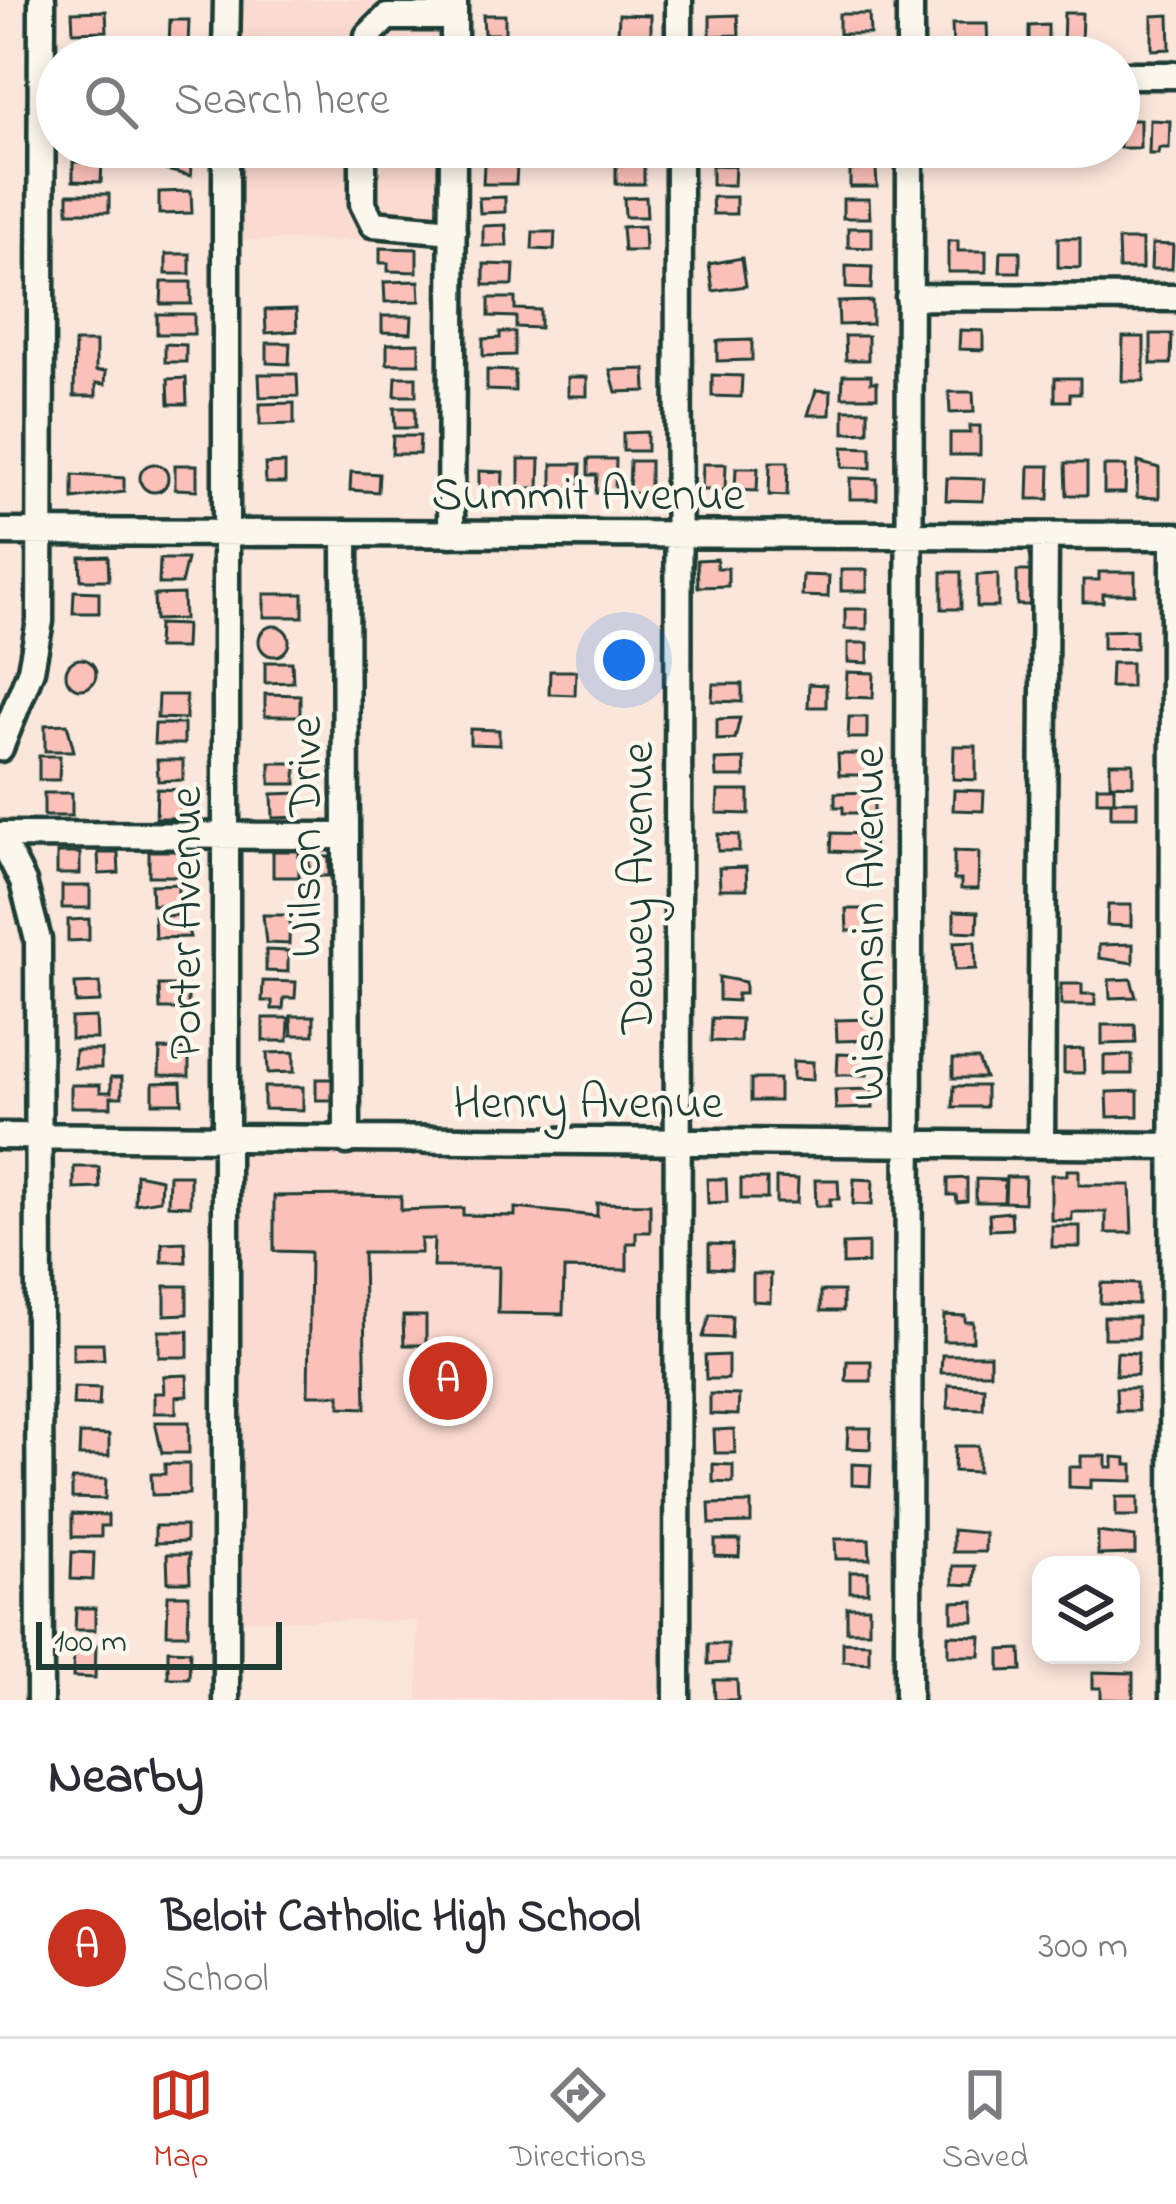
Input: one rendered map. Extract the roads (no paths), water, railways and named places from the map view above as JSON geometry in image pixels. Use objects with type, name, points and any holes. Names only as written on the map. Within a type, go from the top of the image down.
[{"type":"street","points":[[42,0],[42,36]]},
{"type":"street","points":[[226,36],[227,0]]},
{"type":"street","points":[[679,0],[679,36]]},
{"type":"street","points":[[910,0],[910,36]]},
{"type":"street","points":[[368,36],[387,17],[454,9]]},
{"type":"street","points":[[1140,75],[1176,75]]},
{"type":"street","points":[[0,748],[38,645],[42,168]]},
{"type":"street","name":"Porter Avenue","points":[[226,168],[226,1700]]},
{"type":"street","points":[[363,168],[364,204],[373,224],[453,231]]},
{"type":"street","points":[[451,534],[453,168]]},
{"type":"street","name":"Dewey Avenue","points":[[677,1700],[679,168]]},
{"type":"street","name":"Wisconsin Avenue","points":[[908,1700],[910,168]]},
{"type":"street","points":[[909,297],[1176,298]]},
{"type":"street","name":"Summit Avenue","points":[[0,532],[1175,536]]},
{"type":"street","name":"Wilson Drive","points":[[345,533],[347,1141]]},
{"type":"street","points":[[1041,1144],[1045,536]]},
{"type":"street","points":[[1173,1700],[1175,536]]},
{"type":"street","points":[[40,1700],[38,940],[23,882],[0,836],[344,836]]},
{"type":"street","name":"Henry Avenue","points":[[0,1136],[1175,1145]]},
{"type":"place","name":"Beloit Catholic High School","points":[[448,1381]]}]
